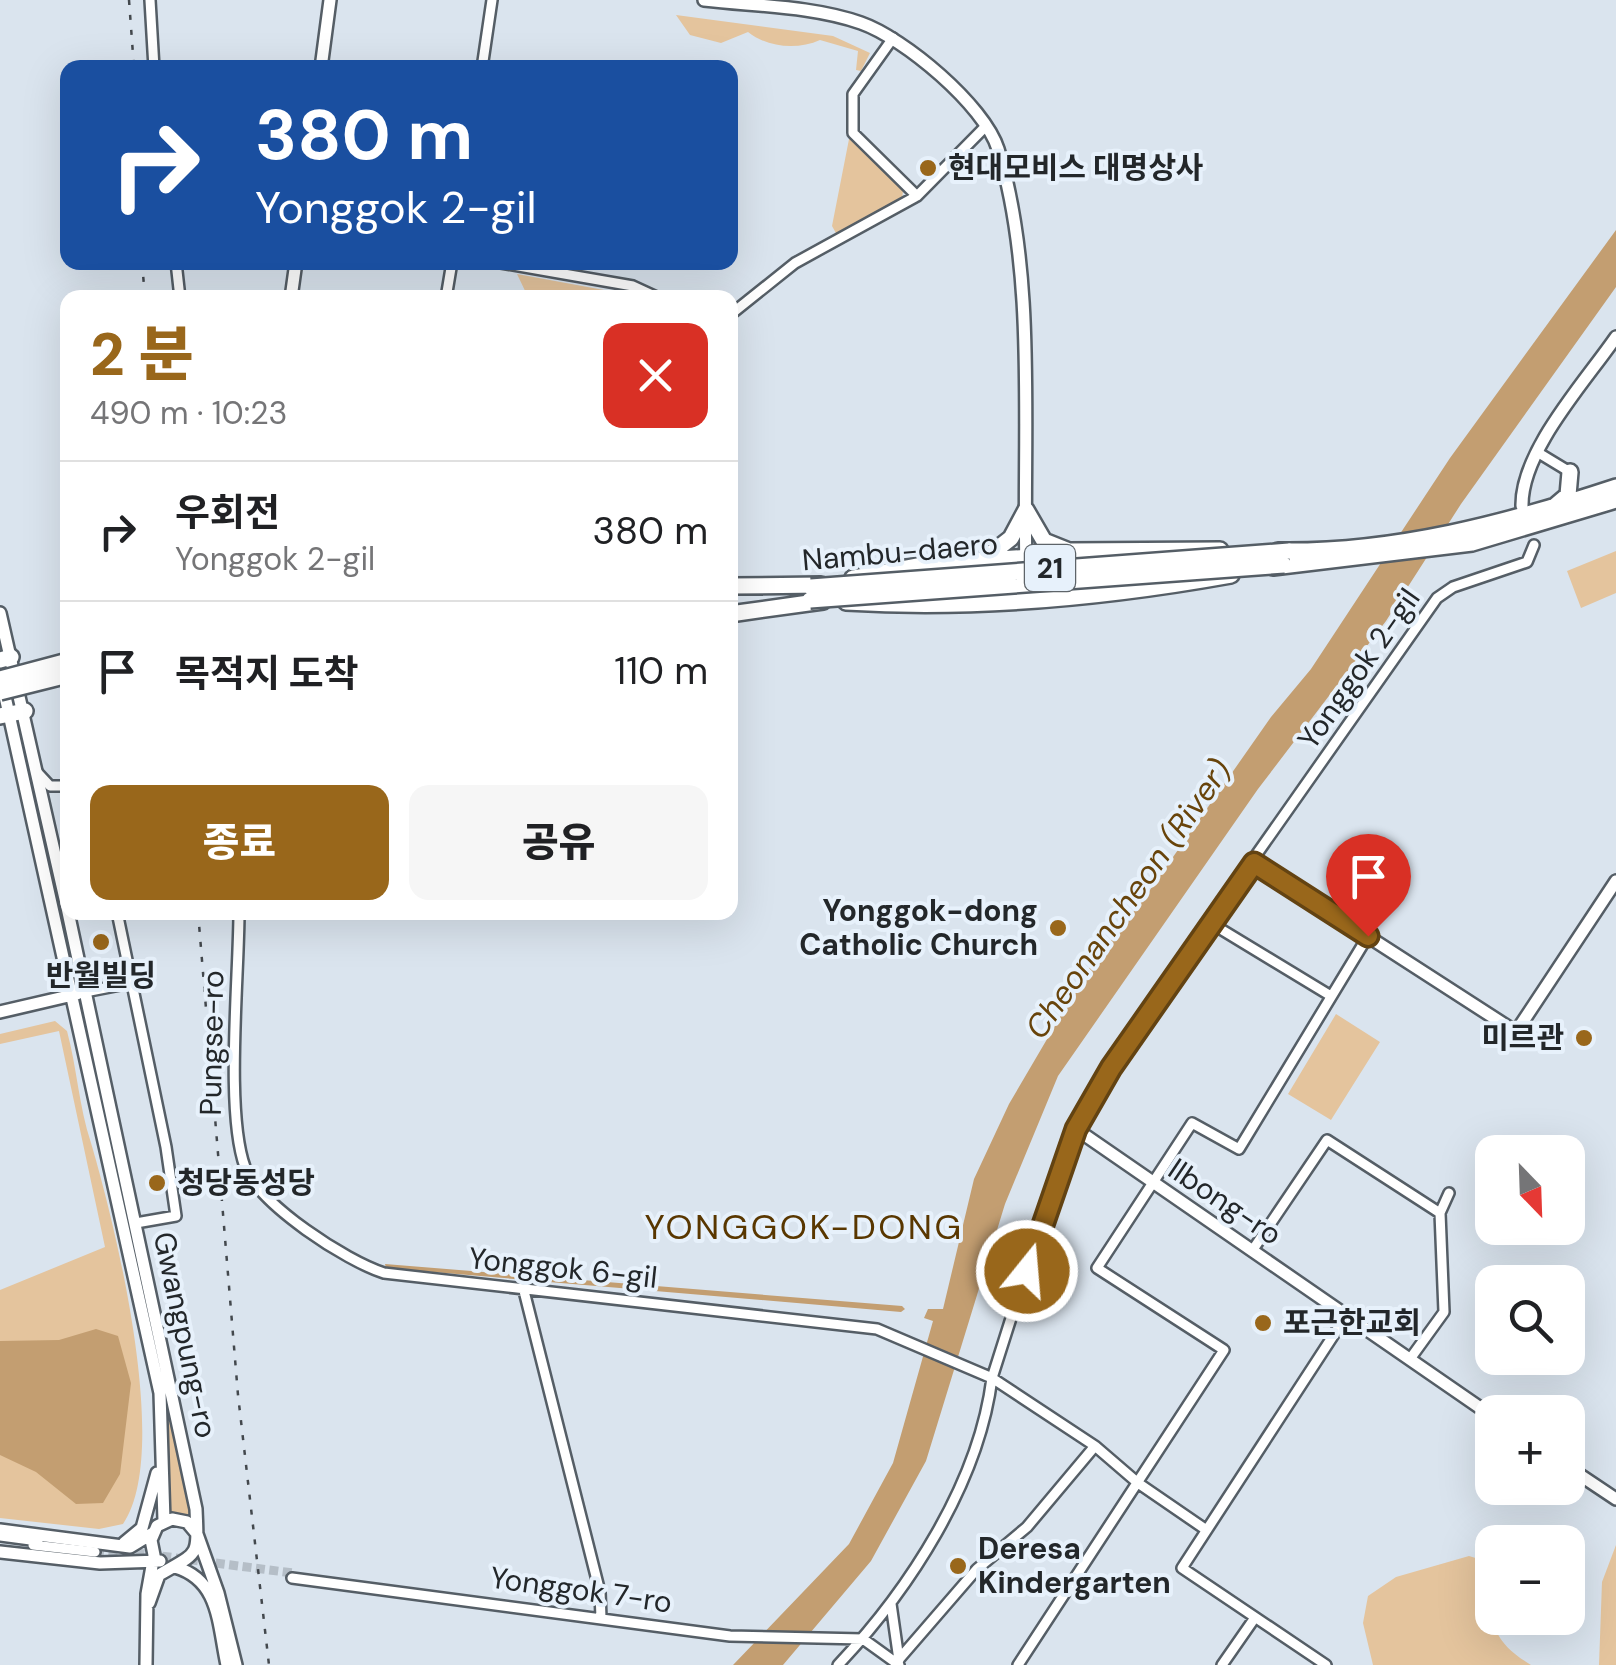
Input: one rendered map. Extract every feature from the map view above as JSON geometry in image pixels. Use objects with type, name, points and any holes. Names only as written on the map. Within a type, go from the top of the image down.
[{"type":"highway","points":[[1570,472],[1589,488],[1612,493]]},
{"type":"highway","points":[[1548,509],[1568,494],[1570,472]]},
{"type":"highway","name":"21","points":[[1548,509],[1612,493]]},
{"type":"highway","name":"Nambu-daero","points":[[1287,558],[1343,560],[1472,543],[1612,493]]},
{"type":"highway","name":"Nambu-daero","points":[[738,605],[811,594],[1287,558],[1487,527],[1548,509]]},
{"type":"highway","points":[[1026,510],[1044,541],[1054,548],[1094,553]]},
{"type":"highway","points":[[984,560],[1012,538],[1026,510]]},
{"type":"highway","points":[[738,612],[927,564],[1094,553],[1287,558]]},
{"type":"highway","points":[[738,587],[938,608],[1143,591],[1287,558]]},
{"type":"highway","name":"Nambu-daero","points":[[738,594],[811,594]]},
{"type":"highway","points":[[0,676],[60,663]]},
{"type":"highway","points":[[0,692],[60,677]]},
{"type":"street","points":[[150,0],[154,60]]},
{"type":"street","points":[[322,60],[330,0]]},
{"type":"street","points":[[483,60],[492,0]]},
{"type":"street","points":[[704,0],[837,16],[893,38],[944,79],[997,146],[1019,265],[1028,602]]},
{"type":"street","points":[[893,38],[853,94],[853,133],[917,196]]},
{"type":"street","points":[[738,309],[795,264],[917,196],[985,127]]},
{"type":"street","points":[[540,270],[642,290]]},
{"type":"street","points":[[1522,506],[1522,488],[1536,452],[1616,336]]},
{"type":"street","points":[[1536,452],[1570,472]]},
{"type":"street","name":"Yonggok 2-gil","points":[[838,1665],[891,1604],[960,1483],[988,1410],[992,1378],[1059,1167],[1111,1068],[1438,598],[1453,587],[1527,562],[1534,545]]},
{"type":"street","name":"Gwangpung-ro","points":[[0,614],[11,714],[37,771],[60,876]]},
{"type":"street","name":"Gwangpung-ro","points":[[0,676],[160,1392],[164,1522]]},
{"type":"street","points":[[37,771],[60,786]]},
{"type":"street","points":[[45,808],[60,789]]},
{"type":"street","points":[[1254,863],[1516,1032],[1616,882]]},
{"type":"street","name":"Gwangpung-ro","points":[[70,920],[194,1499],[197,1534],[214,1580]]},
{"type":"street","points":[[119,920],[176,1216],[136,1223]]},
{"type":"street","name":"Pungse-ro","points":[[240,920],[235,1132],[247,1172]]},
{"type":"street","points":[[1209,922],[1331,996]]},
{"type":"street","points":[[1018,1665],[1224,1350],[1097,1268],[1192,1123],[1239,1149],[1368,936]]},
{"type":"street","points":[[0,1012],[131,983]]},
{"type":"street","name":"Ilbong-ro","points":[[1076,1129],[1475,1404]]},
{"type":"street","points":[[1252,1251],[1327,1140],[1440,1214]]},
{"type":"street","name":"Yonggok 6-gil","points":[[247,1172],[301,1226],[358,1265],[384,1273],[524,1291],[854,1323],[992,1378]]},
{"type":"street","points":[[1410,1359],[1444,1312],[1440,1214],[1449,1193]]},
{"type":"street","points":[[524,1291],[601,1598],[600,1618]]},
{"type":"street","points":[[1326,1665],[1182,1568],[1346,1316]]},
{"type":"street","points":[[992,1378],[1095,1446],[1138,1483],[1205,1529]]},
{"type":"street","points":[[899,1663],[977,1570],[1027,1527],[1095,1446]]},
{"type":"street","points":[[99,1552],[131,1540],[142,1528],[160,1458]]},
{"type":"street","points":[[1585,1478],[1616,1499]]},
{"type":"street","points":[[194,1499],[236,1665]]},
{"type":"street","points":[[0,1552],[99,1552],[130,1548],[164,1522],[187,1522],[197,1534],[194,1556],[159,1575],[149,1603]]},
{"type":"street","points":[[146,1665],[148,1584],[156,1560],[153,1533]]},
{"type":"street","points":[[0,1536],[99,1552],[129,1563],[156,1560],[196,1574],[209,1588],[227,1665]]},
{"type":"street","points":[[129,1563],[148,1584]]},
{"type":"street","name":"Yonggok 7-ro","points":[[292,1576],[730,1636],[862,1639]]},
{"type":"street","points":[[891,1604],[899,1663]]},
{"type":"street","points":[[1222,1665],[1254,1618]]},
{"type":"street","points":[[862,1639],[899,1663]]},
{"type":"shaded area","points":[[676,15],[833,36],[870,53],[861,71],[856,70],[858,51],[820,40],[793,46],[774,44],[748,32],[721,43],[690,35]]},
{"type":"shaded area","points":[[850,134],[903,191],[902,199],[837,235],[832,226]]},
{"type":"shaded area","points":[[1616,230],[1616,287],[1461,504],[1386,621],[1258,789],[1058,1076],[1005,1204],[926,1461],[871,1561],[783,1665],[733,1665],[849,1544],[893,1463],[933,1321],[924,1318],[928,1309],[943,1309],[974,1179],[1009,1104],[1087,971],[1145,897],[1271,717],[1311,669],[1450,458]]},
{"type":"shaded area","points":[[517,274],[604,290],[525,290]]},
{"type":"shaded area","points":[[1616,551],[1616,593],[1581,608],[1567,571]]},
{"type":"shaded area","points":[[1336,1014],[1380,1042],[1331,1120],[1288,1094]]},
{"type":"shaded area","points":[[55,1021],[67,1031],[113,1227],[125,1280],[141,1394],[142,1446],[137,1491],[123,1524],[99,1529],[0,1518],[0,1290],[105,1247],[59,1031],[0,1044],[0,1034]]},
{"type":"shaded area","points":[[385,1264],[905,1309],[901,1312],[386,1268]]},
{"type":"shaded area","points":[[96,1329],[118,1336],[131,1383],[120,1474],[103,1503],[76,1504],[36,1472],[0,1455],[0,1341],[59,1340]]},
{"type":"shaded area","points":[[167,1395],[190,1514],[167,1514]]},
{"type":"shaded area","points":[[1616,1545],[1616,1665],[1599,1665],[1602,1582]]},
{"type":"shaded area","points":[[1469,1556],[1475,1558],[1475,1635],[1498,1635],[1531,1665],[1373,1665],[1363,1623],[1368,1596],[1396,1577]]},
{"type":"tunnel","points":[[122,1551],[293,1573]]},
{"type":"tunnel","points":[[95,1552],[126,1556]]},
{"type":"railway","points":[[129,0],[133,60]]},
{"type":"railway","points":[[143,270],[144,290]]},
{"type":"railway","points":[[199,920],[238,1395],[269,1665]]},
{"type":"place","name":"현대모비스 대명상사","points":[[928,168]]},
{"type":"place","name":"Yonggok-dong Catholic Church","points":[[1058,928]]},
{"type":"place","name":"반월빌딩","points":[[101,942]]},
{"type":"place","name":"미르관","points":[[1584,1038]]},
{"type":"place","name":"청당동성당","points":[[157,1183]]},
{"type":"place","name":"포근한교회","points":[[1263,1323]]},
{"type":"place","name":"Deresa Kindergarten","points":[[958,1566]]},
{"type":"district","name":"YONGGOK-DONG","points":[[804,1227]]},
{"type":"route","points":[[1027,1271],[1059,1167],[1076,1129],[1111,1068],[1209,922],[1254,863],[1368,936]]},
{"type":"water label","name":"Cheonancheon (River)","points":[[1128,899]]}]
